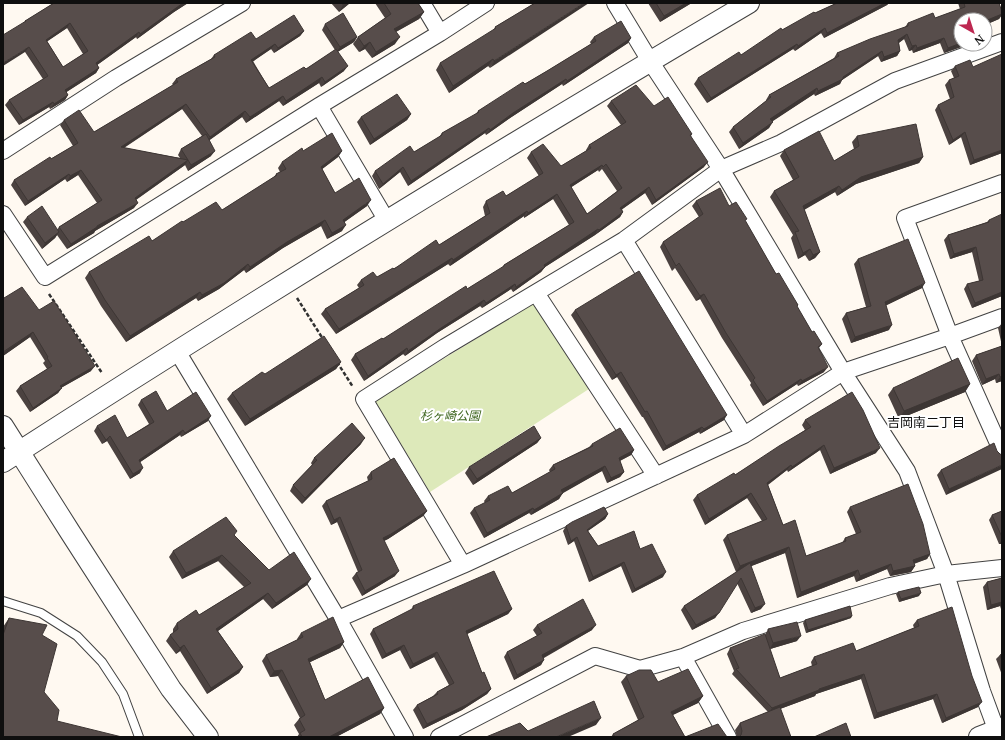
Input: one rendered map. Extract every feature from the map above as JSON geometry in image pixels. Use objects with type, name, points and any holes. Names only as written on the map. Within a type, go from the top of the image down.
[{"type":"street","points":[[3,151],[116,78],[242,3]]},
{"type":"street","points":[[422,3],[440,33]]},
{"type":"street","points":[[3,214],[45,276],[319,106],[440,33],[486,3]]},
{"type":"street","points":[[615,3],[650,62],[721,170],[843,372],[907,471],[946,574],[994,733]]},
{"type":"street","points":[[11,457],[177,351],[387,221],[749,3]]},
{"type":"street","points":[[463,565],[364,399],[445,347],[624,240],[721,170],[781,143],[895,81],[1002,42]]},
{"type":"street","points":[[319,106],[387,221]]},
{"type":"street","points":[[1002,183],[905,218],[950,336],[1002,452]]},
{"type":"street","points":[[624,240],[744,435]]},
{"type":"street","points":[[536,293],[656,476]]},
{"type":"street","points":[[338,619],[463,565],[744,435],[843,372],[1002,317]]},
{"type":"street","points":[[177,351],[338,619],[405,737]]},
{"type":"street","points":[[3,426],[11,457],[171,688],[208,737]]},
{"type":"street","points":[[439,737],[595,656],[640,669],[683,657],[743,631],[890,586],[946,574],[1002,568]]},
{"type":"street","points":[[683,657],[728,737]]},
{"type":"lane","points":[[3,601],[41,613],[77,636],[102,662],[122,694],[139,737]]},
{"type":"path","points":[[45,276],[46,288],[102,373]]},
{"type":"path","points":[[296,295],[324,340]]},
{"type":"path","points":[[336,359],[355,391],[364,399]]},
{"type":"green space","name":"杉ヶ崎公園","points":[[536,302],[592,387],[430,492],[375,401]]},
{"type":"building","points":[[54,3],[183,3],[96,63],[99,68],[65,90],[68,95],[23,120],[9,100],[48,76],[29,47],[3,63],[3,35]],"holes":[[[70,23],[88,51],[63,67],[46,40]]]},
{"type":"building","points":[[384,3],[418,3],[424,12],[394,29],[400,37],[376,52],[370,42],[364,46],[358,37],[391,14]]},
{"type":"building","points":[[535,3],[584,3],[494,61],[493,59],[453,86],[440,63]]},
{"type":"building","points":[[656,3],[686,3],[664,16]]},
{"type":"building","points":[[837,3],[885,3],[827,33],[825,28],[798,46],[797,44],[711,98],[698,78],[739,52],[741,55],[781,28],[782,30],[814,12],[815,13]]},
{"type":"building","points":[[964,3],[999,3],[1002,14],[993,18],[993,12],[953,12],[953,46],[948,48],[944,38],[917,48],[916,45],[912,46],[907,34],[898,40],[900,51],[884,57],[882,51],[843,77],[843,79],[818,91],[817,88],[770,119],[773,122],[743,143],[733,127],[771,97],[769,95],[839,56],[837,53],[870,39],[908,26],[908,23],[933,13],[935,18],[965,7]]},
{"type":"building","points":[[343,13],[357,37],[340,47],[325,24]]},
{"type":"building","points":[[294,15],[304,31],[278,48],[275,44],[251,60],[269,88],[304,67],[306,69],[336,49],[348,66],[325,82],[322,77],[286,101],[283,96],[250,117],[245,111],[210,137],[186,104],[121,147],[188,160],[135,198],[138,203],[97,226],[71,244],[59,227],[102,200],[81,170],[70,176],[69,174],[28,201],[14,180],[50,157],[51,159],[78,143],[64,120],[79,110],[94,132],[178,82],[176,79],[215,57],[214,55],[251,32],[256,39]]},
{"type":"building","points":[[621,21],[631,38],[567,81],[566,79],[513,113],[490,130],[489,128],[411,181],[403,167],[383,184],[375,171],[410,146],[414,152],[442,135],[442,133],[479,112],[478,111],[523,82],[525,84],[596,41],[594,37]]},
{"type":"building","points":[[1002,54],[1002,150],[974,160],[965,132],[953,140],[938,105],[954,97],[949,80],[959,76],[955,66],[970,60],[973,67]]},
{"type":"building","points":[[636,85],[654,106],[668,97],[708,162],[656,200],[649,187],[620,208],[623,212],[599,230],[598,229],[544,265],[545,267],[516,287],[515,284],[486,303],[484,300],[408,351],[407,348],[368,376],[355,354],[382,338],[383,339],[466,286],[467,289],[574,222],[557,194],[528,213],[527,211],[453,260],[452,258],[339,329],[325,309],[364,285],[361,280],[373,272],[377,277],[393,268],[394,269],[436,240],[439,245],[490,213],[486,201],[503,191],[506,196],[543,173],[531,152],[543,144],[561,166],[591,148],[589,145],[626,122],[611,101]],"holes":[[[606,164],[622,188],[587,214],[570,185]]]},
{"type":"building","points":[[397,94],[411,114],[374,139],[361,117]]},
{"type":"building","points":[[916,124],[923,157],[861,177],[842,190],[839,186],[803,206],[820,252],[813,255],[810,249],[803,253],[795,232],[799,231],[774,191],[799,177],[784,150],[819,131],[834,161],[859,146],[857,136]]},
{"type":"building","points":[[332,133],[342,151],[321,167],[335,193],[359,178],[371,200],[343,220],[346,225],[332,233],[325,220],[287,242],[250,267],[248,264],[224,283],[202,295],[200,292],[130,336],[105,300],[89,272],[149,236],[152,241],[182,221],[183,222],[216,202],[222,210],[286,169],[282,162],[302,148],[303,151]]},
{"type":"building","points":[[206,134],[215,151],[191,165],[181,149]]},
{"type":"building","points":[[720,188],[729,206],[736,202],[747,219],[745,220],[776,274],[779,273],[812,332],[814,331],[822,344],[818,347],[828,367],[802,381],[801,379],[767,401],[753,380],[755,378],[726,333],[704,294],[700,296],[679,263],[676,266],[663,242],[703,214],[696,201]]},
{"type":"building","points":[[42,206],[59,232],[45,243],[27,217]]},
{"type":"building","points":[[1002,214],[1002,292],[975,303],[967,284],[983,280],[976,247],[954,254],[948,235],[989,222],[989,220]]},
{"type":"building","points":[[908,239],[925,283],[885,302],[892,325],[855,337],[846,313],[871,306],[858,259]]},
{"type":"building","points":[[639,271],[727,415],[704,429],[702,427],[666,446],[647,411],[645,412],[621,372],[616,375],[575,310]]},
{"type":"building","points":[[22,287],[39,310],[54,301],[95,366],[60,386],[62,388],[33,408],[20,386],[52,366],[47,358],[48,357],[33,332],[3,352],[3,296],[4,298]]},
{"type":"building","points":[[324,336],[341,362],[250,419],[232,393],[262,372],[265,374]]},
{"type":"building","points":[[1002,346],[1002,376],[1000,377],[999,374],[986,379],[976,355]]},
{"type":"building","points":[[958,358],[970,384],[904,411],[893,388]]},
{"type":"building","points":[[156,391],[167,411],[196,392],[211,416],[185,433],[183,430],[139,460],[143,468],[133,474],[110,436],[106,440],[97,426],[115,415],[127,438],[154,422],[141,400]]},
{"type":"building","points":[[852,392],[863,410],[880,448],[834,468],[824,445],[792,467],[791,465],[767,483],[783,525],[795,520],[806,556],[846,541],[845,538],[861,532],[850,507],[908,484],[923,524],[930,554],[913,560],[915,566],[893,571],[891,564],[860,576],[858,570],[801,592],[789,547],[740,566],[727,535],[767,519],[751,493],[709,519],[697,495],[734,473],[735,475],[811,427],[805,420]]},
{"type":"building","points":[[352,423],[365,438],[305,498],[293,485],[317,460],[314,458]]},
{"type":"building","points":[[534,426],[541,438],[477,479],[469,467]]},
{"type":"building","points":[[620,428],[634,450],[619,458],[624,472],[611,478],[605,466],[561,490],[563,493],[534,510],[533,508],[487,533],[474,508],[490,500],[488,496],[508,486],[512,493],[555,469],[553,465],[593,446],[592,444]]},
{"type":"building","points":[[994,443],[997,451],[1002,455],[1002,465],[949,489],[941,470]]},
{"type":"building","points":[[394,458],[427,511],[383,538],[399,571],[365,591],[356,573],[362,570],[340,517],[334,520],[326,501],[372,479],[371,472]]},
{"type":"building","points":[[604,507],[608,514],[587,530],[598,546],[634,531],[640,549],[652,544],[666,572],[635,589],[624,562],[593,577],[577,537],[571,541],[566,526]]},
{"type":"building","points":[[1002,511],[1002,537],[992,515]]},
{"type":"building","points":[[226,517],[237,531],[234,535],[269,570],[294,552],[311,579],[276,603],[268,593],[216,629],[243,667],[211,688],[184,645],[180,648],[170,635],[178,629],[177,623],[196,610],[199,615],[251,583],[222,555],[186,573],[173,551]]},
{"type":"building","points":[[750,563],[765,604],[755,608],[741,578],[719,613],[696,625],[684,606]]},
{"type":"building","points":[[494,571],[512,609],[466,631],[482,673],[484,672],[491,689],[466,705],[427,724],[417,705],[438,694],[437,692],[454,683],[437,652],[413,664],[404,645],[386,654],[373,629],[414,608],[413,606]]},
{"type":"building","points":[[1002,578],[1002,602],[991,605],[987,582]]},
{"type":"building","points":[[919,587],[921,593],[901,599],[898,592]]},
{"type":"building","points":[[583,599],[596,625],[542,655],[544,660],[517,675],[507,652],[542,633],[537,625]]},
{"type":"building","points":[[850,606],[852,616],[808,630],[805,620]]},
{"type":"building","points":[[952,607],[972,676],[982,702],[946,718],[937,694],[877,713],[864,674],[819,689],[772,708],[736,669],[739,668],[730,648],[765,634],[780,678],[817,664],[814,657],[853,643],[856,651],[919,626],[917,620]]},
{"type":"building","points":[[333,617],[344,642],[308,659],[325,700],[368,677],[384,708],[329,737],[302,737],[300,733],[305,730],[299,719],[305,715],[282,670],[274,671],[266,655],[303,637],[301,633]]},
{"type":"building","points":[[9,618],[47,625],[42,635],[57,644],[44,692],[59,710],[57,721],[122,737],[3,737],[3,635]]},
{"type":"building","points":[[797,622],[801,636],[773,643],[768,629]]},
{"type":"building","points":[[688,669],[703,696],[671,712],[685,737],[615,737],[613,734],[644,717],[626,676],[639,670],[651,670],[658,682]]},
{"type":"building","points":[[594,701],[601,718],[556,737],[486,737],[520,723],[528,731]]},
{"type":"building","points":[[780,707],[791,737],[739,737],[742,731],[740,723]]},
{"type":"building","points":[[846,723],[851,737],[814,737]]},
{"type":"building","points":[[718,724],[727,737],[685,737]]},
{"type":"district","name":"吉岡南二丁目","points":[[926,422]]}]
